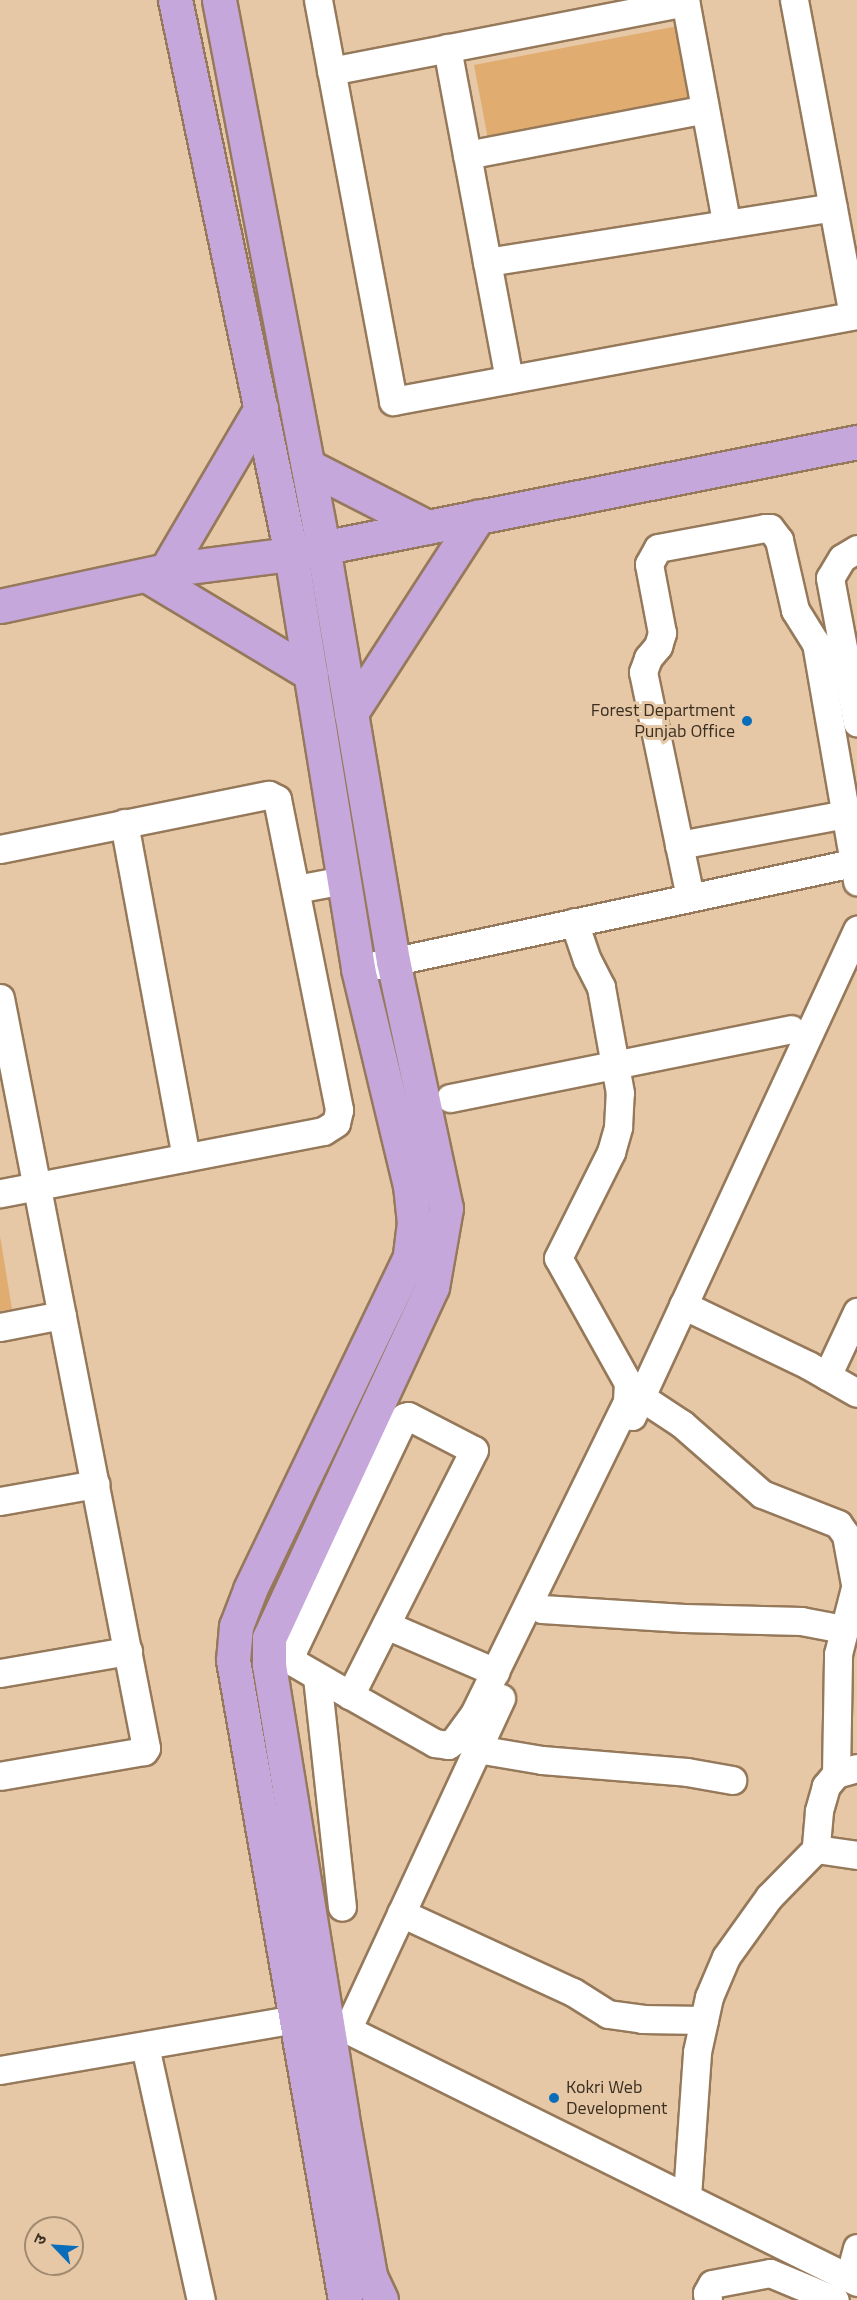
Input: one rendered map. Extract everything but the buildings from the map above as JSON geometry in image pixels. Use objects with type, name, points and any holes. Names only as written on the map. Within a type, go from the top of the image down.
[{"type":"main road","points":[[175,0],[291,554],[358,969],[410,1185],[414,1222],[410,1257],[250,1590],[236,1626],[233,1660],[324,2023],[345,2300]]},
{"type":"main road","points":[[219,0],[323,547],[393,961],[446,1208],[432,1287],[269,1638],[269,1665],[324,2023],[370,2276],[381,2300]]},
{"type":"main road","points":[[157,573],[261,408]]},
{"type":"main road","points":[[0,606],[157,573],[291,554],[857,442]]},
{"type":"main road","points":[[308,466],[427,526]]},
{"type":"main road","points":[[351,712],[478,517]]},
{"type":"main road","points":[[157,573],[311,674]]},
{"type":"street","points":[[318,0],[391,399],[398,402],[509,379],[855,315],[794,0]]},
{"type":"street","points":[[331,71],[685,1],[726,222]]},
{"type":"street","points":[[447,48],[509,379]]},
{"type":"street","points":[[467,155],[705,109]]},
{"type":"street","points":[[488,262],[726,222],[833,207]]},
{"type":"street","points":[[358,969],[690,897],[856,868],[816,643],[795,610],[791,582],[775,534],[765,528],[677,543],[658,548],[650,558],[649,564],[662,639],[648,658],[643,672],[690,897]]},
{"type":"street","points":[[857,549],[842,558],[830,578],[857,722]]},
{"type":"street","points":[[0,849],[269,795],[277,799],[339,1110],[336,1123],[323,1131],[0,1193]]},
{"type":"street","points":[[679,845],[846,814]]},
{"type":"street","points":[[124,823],[186,1157]]},
{"type":"street","points":[[296,889],[344,880]]},
{"type":"street","points":[[350,1695],[474,1449],[408,1416],[403,1419],[293,1650],[293,1662],[318,1677],[435,1743],[448,1745],[465,1728],[495,1672],[629,1394],[628,1383],[558,1258],[611,1152],[616,1136],[620,1093],[602,987],[587,960],[584,920]]},
{"type":"street","points":[[324,2023],[401,1913],[857,930]]},
{"type":"street","points":[[0,1776],[145,1750],[128,1651],[1,1013]]},
{"type":"street","points":[[450,1098],[791,1029]]},
{"type":"street","points":[[683,1305],[857,1393]]},
{"type":"street","points":[[827,1376],[857,1312]]},
{"type":"street","points":[[0,1327],[62,1315]]},
{"type":"street","points":[[641,1397],[682,1424],[762,1494],[838,1524],[846,1535],[856,1582],[843,1629],[836,1686],[847,1771],[826,1786],[819,1811],[816,1849],[780,1884],[726,1957],[709,1997],[697,2052],[687,2196]]},
{"type":"street","points":[[0,1501],[95,1484]]},
{"type":"street","points":[[542,1609],[684,1618],[801,1621],[843,1629]]},
{"type":"street","points":[[386,1625],[495,1672]]},
{"type":"street","points":[[0,1673],[128,1651]]},
{"type":"street","points":[[318,1677],[342,1907]]},
{"type":"street","points":[[477,1749],[542,1760],[687,1772],[732,1780]]},
{"type":"street","points":[[816,1849],[857,1855]]},
{"type":"street","points":[[401,1913],[573,1992],[608,2014],[642,2019],[704,2020]]},
{"type":"street","points":[[0,2070],[145,2046],[324,2023],[687,2196],[847,2287]]},
{"type":"street","points":[[145,2046],[201,2300]]},
{"type":"street","points":[[847,2287],[857,2248]]},
{"type":"street","points":[[708,2300],[707,2293],[712,2284],[770,2273],[847,2287]]},
{"type":"shaded area","points":[[678,26],[692,100],[488,139],[474,65]]},
{"type":"shaded area","points":[[0,1236],[12,1309],[0,1311]]},
{"type":"place","name":"Forest Department Punjab Office","points":[[747,721]]},
{"type":"place","name":"Kokri Web Development","points":[[554,2098]]}]
